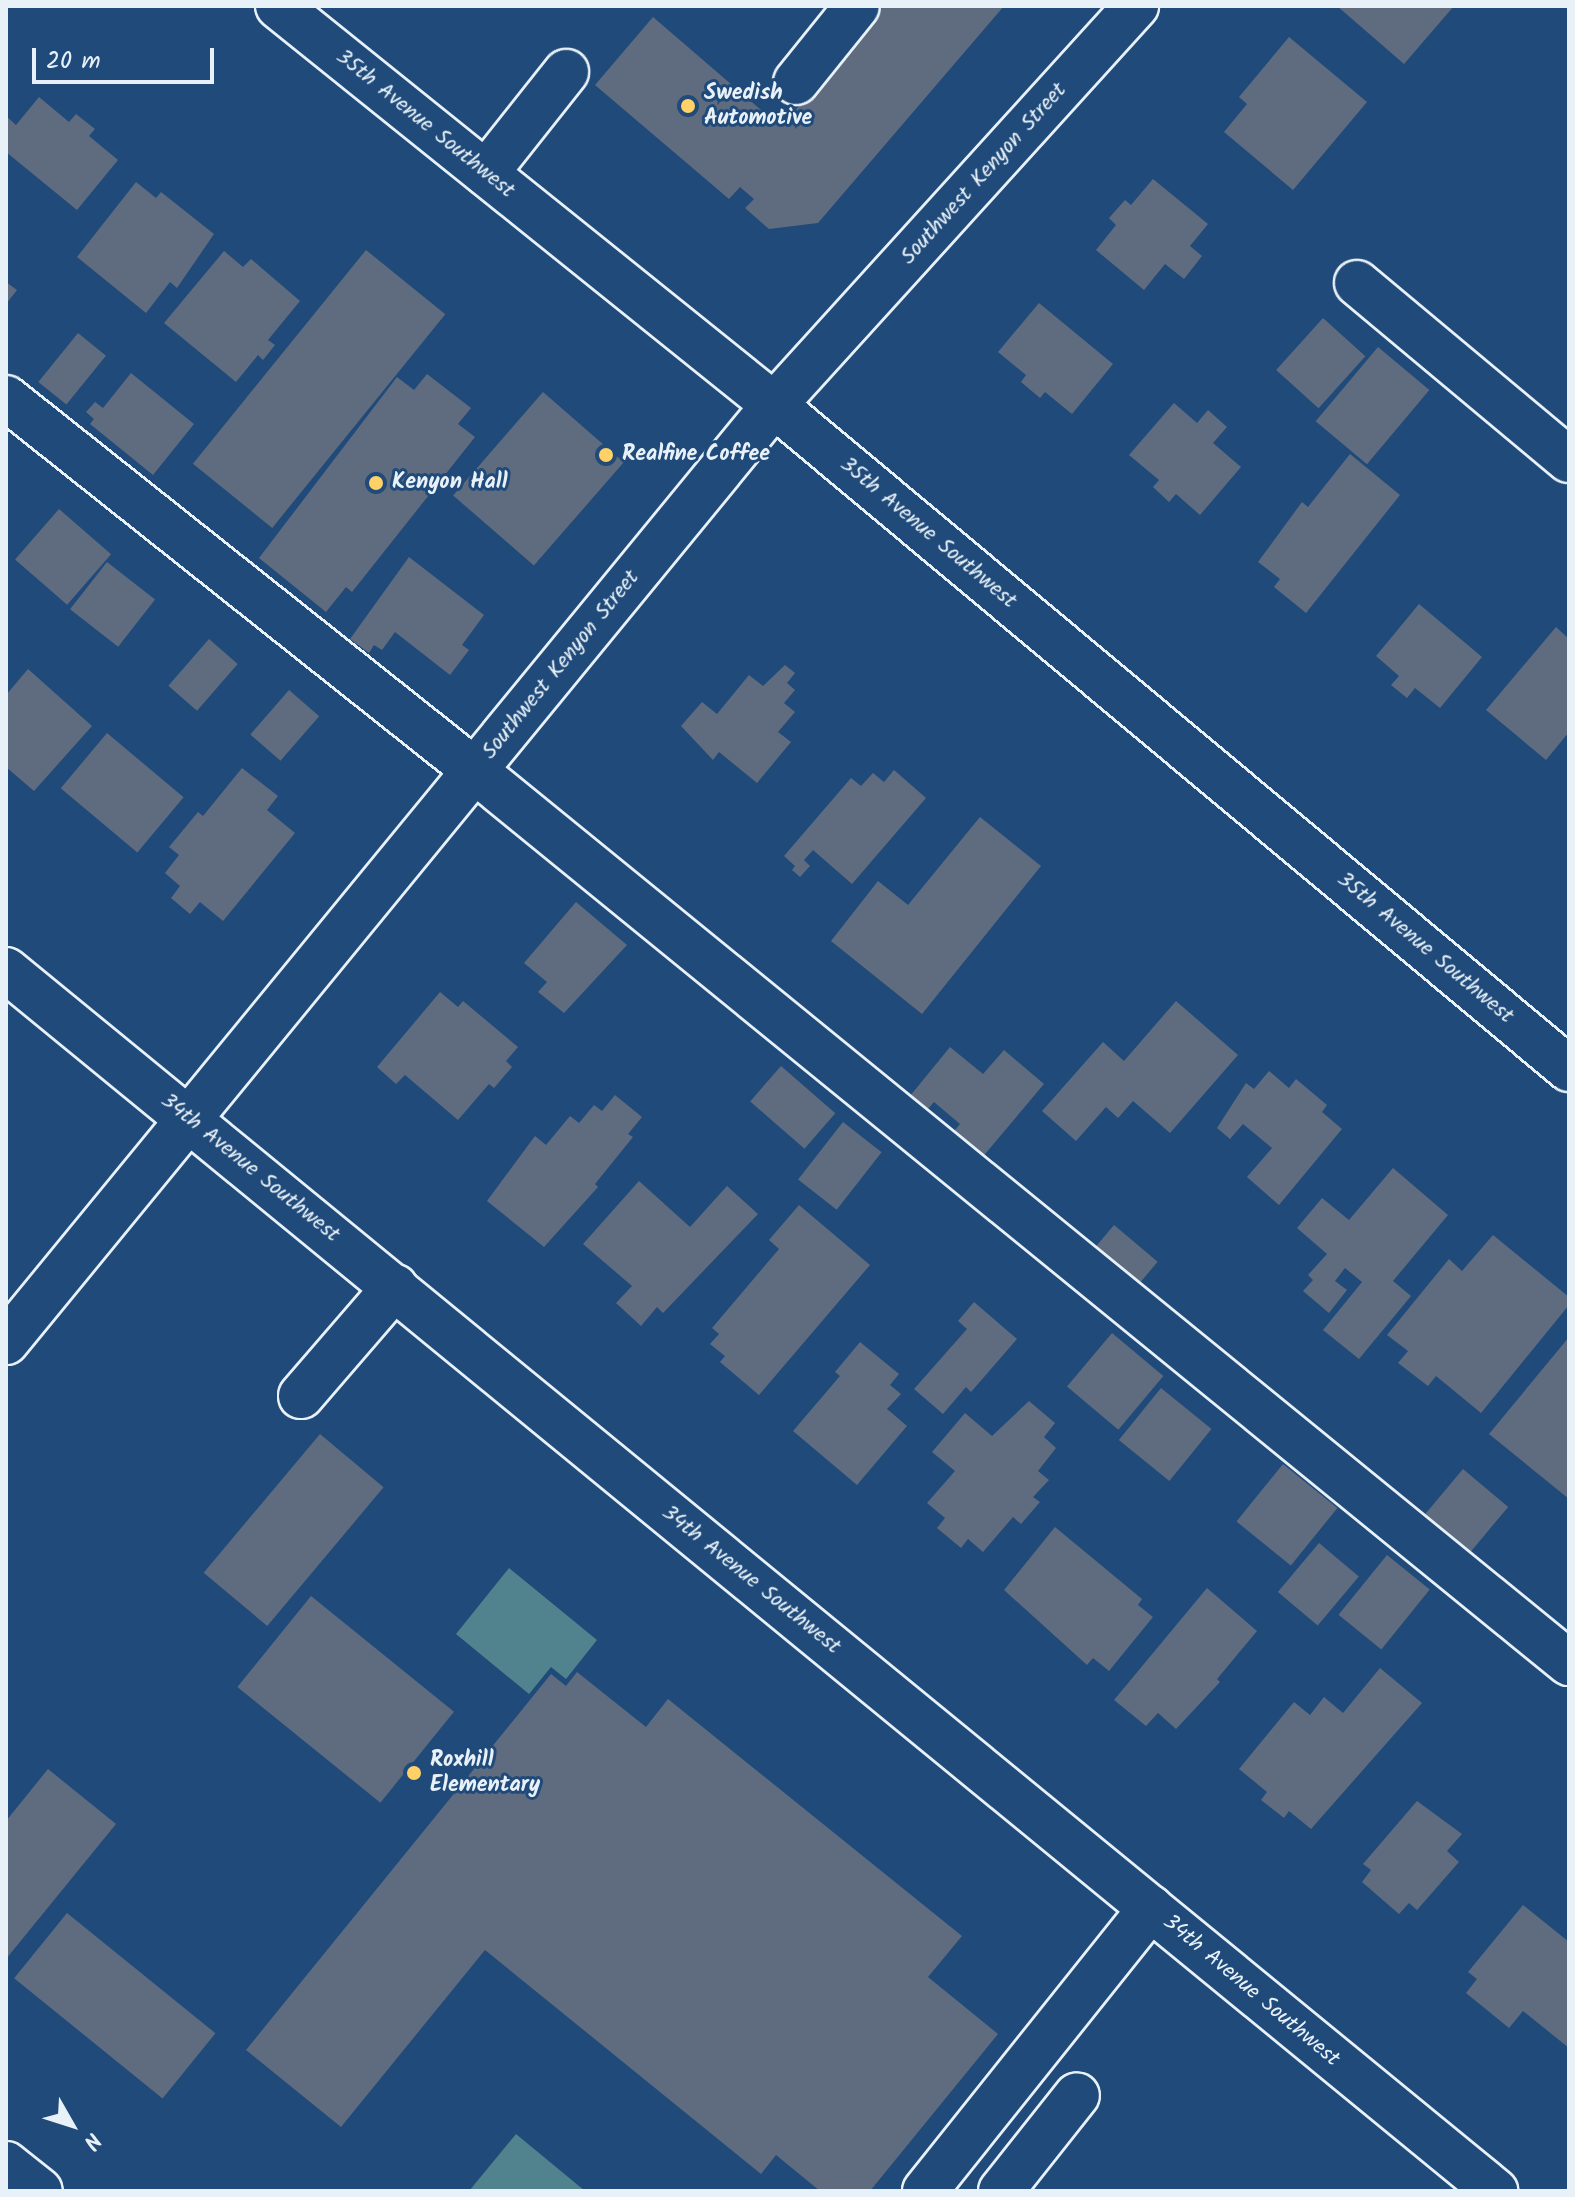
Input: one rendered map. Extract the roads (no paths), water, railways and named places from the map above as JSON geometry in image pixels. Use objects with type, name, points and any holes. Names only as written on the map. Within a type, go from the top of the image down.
[{"type":"street","name":"35th Avenue Southwest","points":[[278,6],[774,405],[1569,1069]]},
{"type":"street","points":[[796,82],[857,6]]},
{"type":"street","name":"Southwest Kenyon Street","points":[[6,1342],[774,405],[1136,6]]},
{"type":"street","points":[[486,173],[566,72]]},
{"type":"street","points":[[1357,283],[1569,460]]},
{"type":"street","points":[[6,398],[1556,1638]]},
{"type":"street","name":"34th Avenue Southwest","points":[[6,970],[1495,2191]]},
{"type":"street","points":[[301,1396],[395,1287]]},
{"type":"street","points":[[925,2191],[1151,1908]]},
{"type":"street","points":[[1001,2191],[1077,2095]]},
{"type":"street","points":[[6,2164],[40,2191]]},
{"type":"place","name":"Swedish Automotive","points":[[688,106]]},
{"type":"place","name":"Realfine Coffee","points":[[606,455]]},
{"type":"place","name":"Kenyon Hall","points":[[376,483]]},
{"type":"place","name":"Roxhill Elementary","points":[[414,1773]]}]
